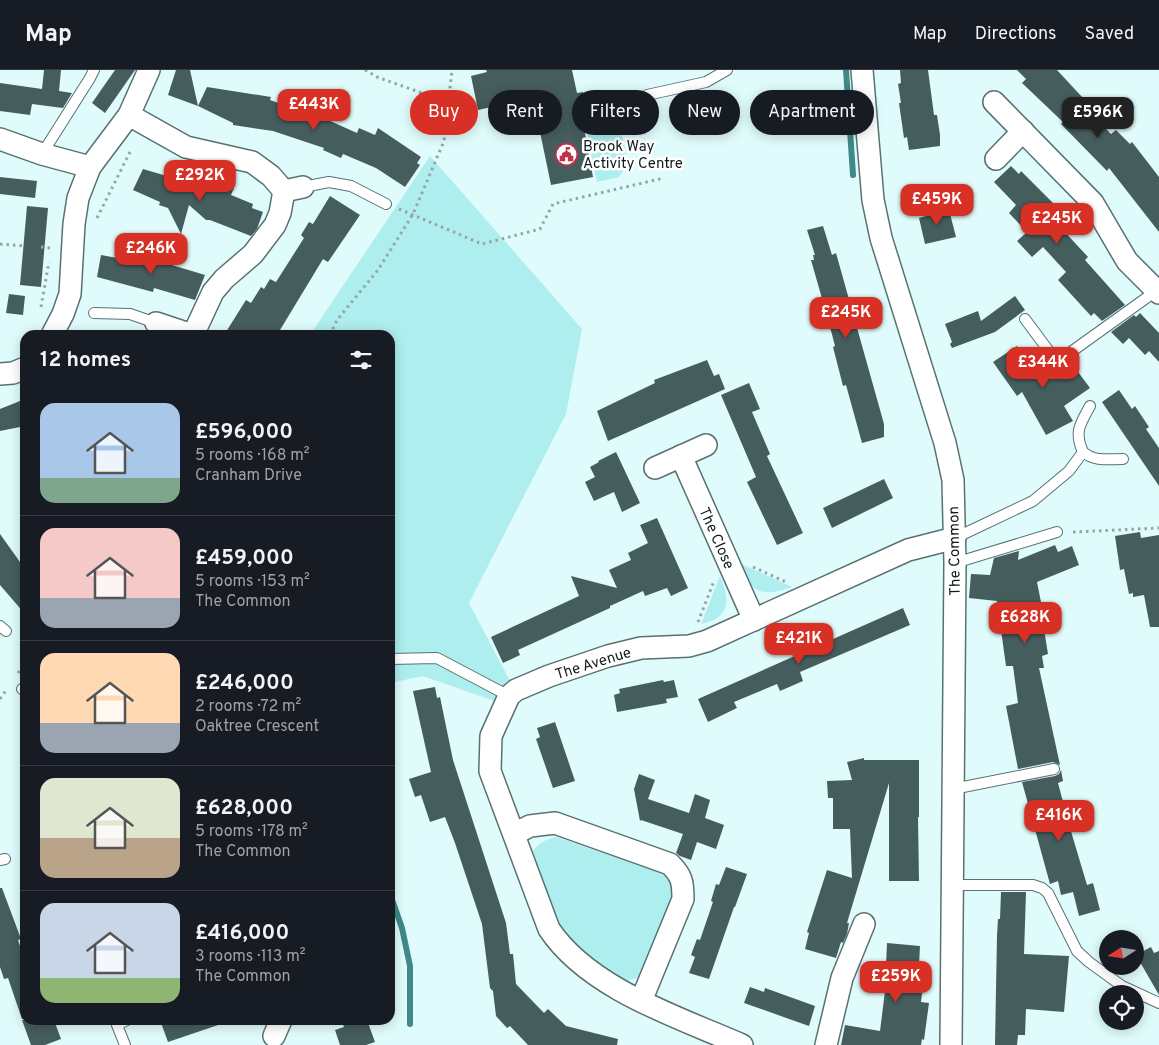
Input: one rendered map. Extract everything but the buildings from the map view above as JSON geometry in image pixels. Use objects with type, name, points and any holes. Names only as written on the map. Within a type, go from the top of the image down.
[{"type":"street","points":[[55,330],[70,294],[74,224],[78,198],[90,167],[137,120],[150,70]]},
{"type":"street","name":"The Common","points":[[862,70],[873,200],[881,238],[945,443],[953,480],[955,563],[951,1045]]},
{"type":"street","points":[[994,102],[1092,203],[1127,261],[1158,292]]},
{"type":"street","points":[[137,120],[186,147],[252,162],[293,189],[275,225],[253,254],[224,279],[213,292],[195,330]]},
{"type":"street","points":[[996,159],[1023,131]]},
{"type":"street","points":[[0,140],[90,167]]},
{"type":"street","points":[[156,323],[178,330]]},
{"type":"street","points":[[0,374],[13,373],[20,370]]},
{"type":"street","points":[[655,468],[706,445]]},
{"type":"street","name":"The Close","points":[[681,456],[754,620]]},
{"type":"street","name":"The Avenue","points":[[509,696],[516,690],[549,676],[608,656],[641,648],[689,646],[707,642],[908,550],[955,538]]},
{"type":"street","points":[[509,696],[491,736],[490,771],[549,929],[557,942],[567,954],[587,970],[641,1002],[742,1045]]},
{"type":"street","points":[[514,834],[530,826],[555,823],[670,864],[679,873],[683,885],[684,899],[641,1002]]},
{"type":"street","points":[[826,1045],[842,978],[864,924]]},
{"type":"lane","points":[[42,154],[94,70]]},
{"type":"lane","points":[[659,92],[706,82],[728,70]]},
{"type":"lane","points":[[293,189],[329,182],[350,186],[386,204]]},
{"type":"lane","points":[[1025,319],[1057,362],[1158,292]]},
{"type":"lane","points":[[94,313],[130,314],[156,323]]},
{"type":"lane","points":[[1090,406],[1080,423],[1077,440],[1083,452],[1089,458],[1098,460],[1123,459]]},
{"type":"lane","points":[[955,538],[1033,501],[1069,471],[1083,452]]},
{"type":"lane","points":[[955,563],[1057,532]]},
{"type":"lane","points":[[395,659],[437,658],[509,696]]},
{"type":"lane","points":[[953,789],[1054,768]]},
{"type":"lane","points":[[952,886],[1032,885],[1042,888],[1048,894],[1077,951],[1122,986],[1159,1003]]},
{"type":"lane","points":[[117,1025],[125,1045]]},
{"type":"path","points":[[364,70],[377,77],[414,90]]},
{"type":"path","points":[[451,90],[452,70]]},
{"type":"path","points":[[93,227],[137,120]]},
{"type":"path","points":[[332,330],[337,320],[378,270],[413,214],[445,135]]},
{"type":"path","points":[[413,214],[482,244],[540,229],[553,204],[664,178]]},
{"type":"path","points":[[0,244],[26,246]]},
{"type":"path","points":[[41,247],[51,248]]},
{"type":"path","points":[[1057,532],[1159,528]]},
{"type":"shaded area","points":[[587,135],[620,135],[628,163],[619,177],[597,182]]},
{"type":"shaded area","points":[[430,156],[582,329],[566,414],[469,603],[511,683],[497,702],[423,676],[395,682],[395,330],[313,330]]},
{"type":"shaded area","points":[[737,562],[792,587],[772,592],[757,590],[747,580]]},
{"type":"shaded area","points":[[720,576],[726,593],[726,607],[718,617],[701,624]]},
{"type":"shaded area","points":[[556,837],[665,874],[671,880],[676,900],[642,975],[638,978],[625,981],[572,947],[555,923],[531,854],[542,842]]},
{"type":"waterway","points":[[846,70],[853,175]]},
{"type":"waterway","points":[[395,908],[402,928],[410,966],[410,1024]]},
{"type":"place","name":"Brook Way Activity Centre","points":[[567,155]]}]
